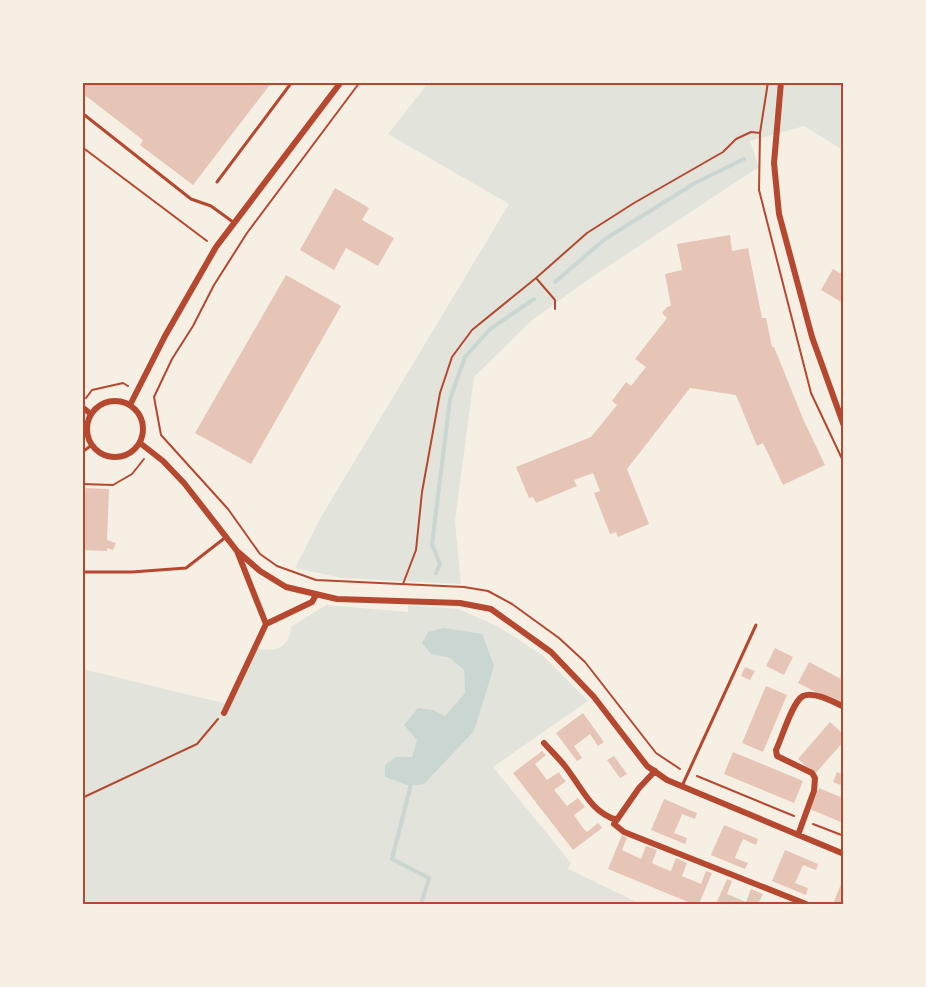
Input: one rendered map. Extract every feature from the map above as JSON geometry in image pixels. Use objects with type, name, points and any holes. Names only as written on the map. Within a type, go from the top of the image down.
[{"type":"street","points":[[781,82],[774,163],[779,214],[812,337],[843,426]]},
{"type":"street","points":[[130,405],[170,327],[216,247],[341,83]]},
{"type":"street","points":[[122,402],[130,405],[137,411],[143,426],[140,443],[135,449],[120,457],[104,455],[92,445],[87,430],[91,414],[105,403],[122,402]]},
{"type":"street","points":[[82,405],[91,414]]},
{"type":"street","points":[[140,443],[184,483],[237,551],[260,571],[286,587],[337,599],[460,603],[491,609],[551,652],[594,697],[647,766],[667,780],[843,854]]},
{"type":"street","points":[[237,551],[266,624]]},
{"type":"street","points":[[224,713],[266,624],[312,602],[316,595]]},
{"type":"street","points":[[798,835],[814,791],[815,778],[812,773],[777,756],[776,750],[794,707],[802,697],[818,697],[843,707]]},
{"type":"street","points":[[544,743],[604,816],[617,820]]},
{"type":"street","points":[[655,771],[639,788],[614,824],[624,832],[806,904]]},
{"type":"lane","points":[[217,182],[292,82]]},
{"type":"lane","points":[[82,113],[191,199],[212,206],[235,223]]},
{"type":"lane","points":[[82,452],[92,445]]},
{"type":"lane","points":[[82,572],[132,572],[186,568],[227,537]]},
{"type":"lane","points":[[682,786],[756,625]]},
{"type":"path","points":[[360,82],[247,233],[172,359],[154,397],[161,435],[228,508],[260,554],[277,566],[316,580],[464,586],[488,591],[512,604],[559,638],[585,662],[656,753],[678,768],[843,836]]},
{"type":"path","points":[[403,584],[416,550],[422,492],[440,393],[453,357],[472,330],[587,233],[723,152],[736,139],[751,132],[760,133]]},
{"type":"path","points":[[82,147],[216,247]]},
{"type":"path","points":[[536,278],[555,300],[555,309]]},
{"type":"path","points":[[82,405],[92,390],[123,383],[154,397]]},
{"type":"path","points":[[82,484],[113,485],[132,474],[161,435]]},
{"type":"path","points":[[82,798],[197,744],[224,713]]},
{"type":"shaded area","points":[[428,83],[843,83],[843,150],[804,126],[750,141],[759,167],[589,279],[531,321],[474,377],[455,521],[461,584],[342,578],[295,568],[321,517],[509,204],[388,134]]},
{"type":"shaded area","points":[[326,605],[408,612],[408,605],[459,609],[499,627],[542,655],[588,701],[493,767],[571,863],[568,869],[641,904],[83,904],[83,669],[227,704],[254,649],[279,648],[287,641],[291,627]],"holes":[[[431,654],[494,666],[409,786],[385,777],[385,765],[396,757],[412,758],[417,740],[433,710],[445,716],[465,693],[464,670],[450,658]]]},
{"type":"shaded area","points":[[444,628],[482,634],[494,666],[474,731],[424,784],[409,786],[385,777],[385,765],[396,757],[412,757],[417,740],[404,725],[418,708],[433,710],[445,716],[465,693],[464,670],[450,658],[431,654],[422,643],[428,632]]},
{"type":"building","points":[[82,82],[272,82],[193,185],[140,145],[143,140],[82,93]]},
{"type":"building","points":[[335,188],[369,208],[362,220],[394,238],[378,266],[346,248],[334,270],[300,250]]},
{"type":"building","points":[[730,235],[732,251],[748,248],[762,318],[766,318],[772,347],[774,347],[804,421],[825,465],[783,485],[763,443],[757,446],[736,395],[690,388],[627,469],[649,524],[618,537],[616,532],[610,534],[594,493],[600,491],[593,473],[574,480],[577,486],[536,503],[533,497],[529,498],[516,467],[591,437],[617,405],[612,401],[626,382],[631,386],[646,367],[635,359],[667,318],[662,313],[671,306],[665,274],[682,270],[677,244]]},
{"type":"building","points":[[833,269],[843,275],[843,303],[821,290]]},
{"type":"building","points":[[286,275],[341,306],[251,464],[195,433]]},
{"type":"building","points":[[82,488],[109,489],[107,540],[116,543],[113,550],[107,548],[107,551],[82,550]]},
{"type":"building","points":[[775,648],[793,657],[784,675],[766,666]]},
{"type":"building","points":[[809,662],[843,680],[843,706],[798,683]]},
{"type":"building","points":[[745,667],[755,671],[750,680],[741,676]]},
{"type":"building","points":[[766,686],[787,695],[763,752],[742,743]]},
{"type":"building","points":[[583,713],[604,742],[598,746],[590,734],[574,746],[582,758],[577,761],[556,733]]},
{"type":"building","points":[[830,722],[843,734],[843,742],[815,774],[798,759]]},
{"type":"building","points":[[542,751],[546,755],[535,764],[547,780],[559,772],[566,781],[554,790],[567,806],[578,798],[585,807],[574,815],[583,828],[587,832],[598,823],[602,828],[573,850],[513,773]]},
{"type":"building","points":[[733,752],[803,781],[794,803],[724,774]]},
{"type":"building","points":[[614,756],[627,774],[620,778],[607,760]]},
{"type":"building","points":[[837,772],[843,775],[843,786],[833,782]]},
{"type":"building","points":[[819,788],[843,798],[843,823],[810,809]]},
{"type":"building","points":[[664,799],[697,813],[695,819],[682,814],[674,833],[687,838],[685,844],[651,830]]},
{"type":"building","points":[[724,825],[758,839],[756,845],[743,839],[736,855],[735,858],[748,863],[745,869],[711,855]]},
{"type":"building","points":[[622,835],[627,838],[622,850],[641,859],[646,846],[657,850],[652,863],[671,871],[676,858],[687,863],[682,876],[701,884],[706,871],[712,873],[699,904],[693,904],[608,869]]},
{"type":"building","points":[[785,850],[818,864],[816,870],[803,865],[795,883],[808,888],[806,895],[772,881]]},
{"type":"building","points":[[727,879],[732,881],[727,894],[746,902],[751,889],[763,894],[758,904],[716,904]]},
{"type":"building","points":[[843,879],[843,904],[833,904]]},
{"type":"waterway","points":[[555,282],[605,239],[695,183],[744,159]]},
{"type":"waterway","points":[[436,573],[440,564],[432,544],[450,399],[465,357],[490,329],[534,299]]},
{"type":"waterway","points":[[411,784],[392,859],[429,878],[421,904]]}]
